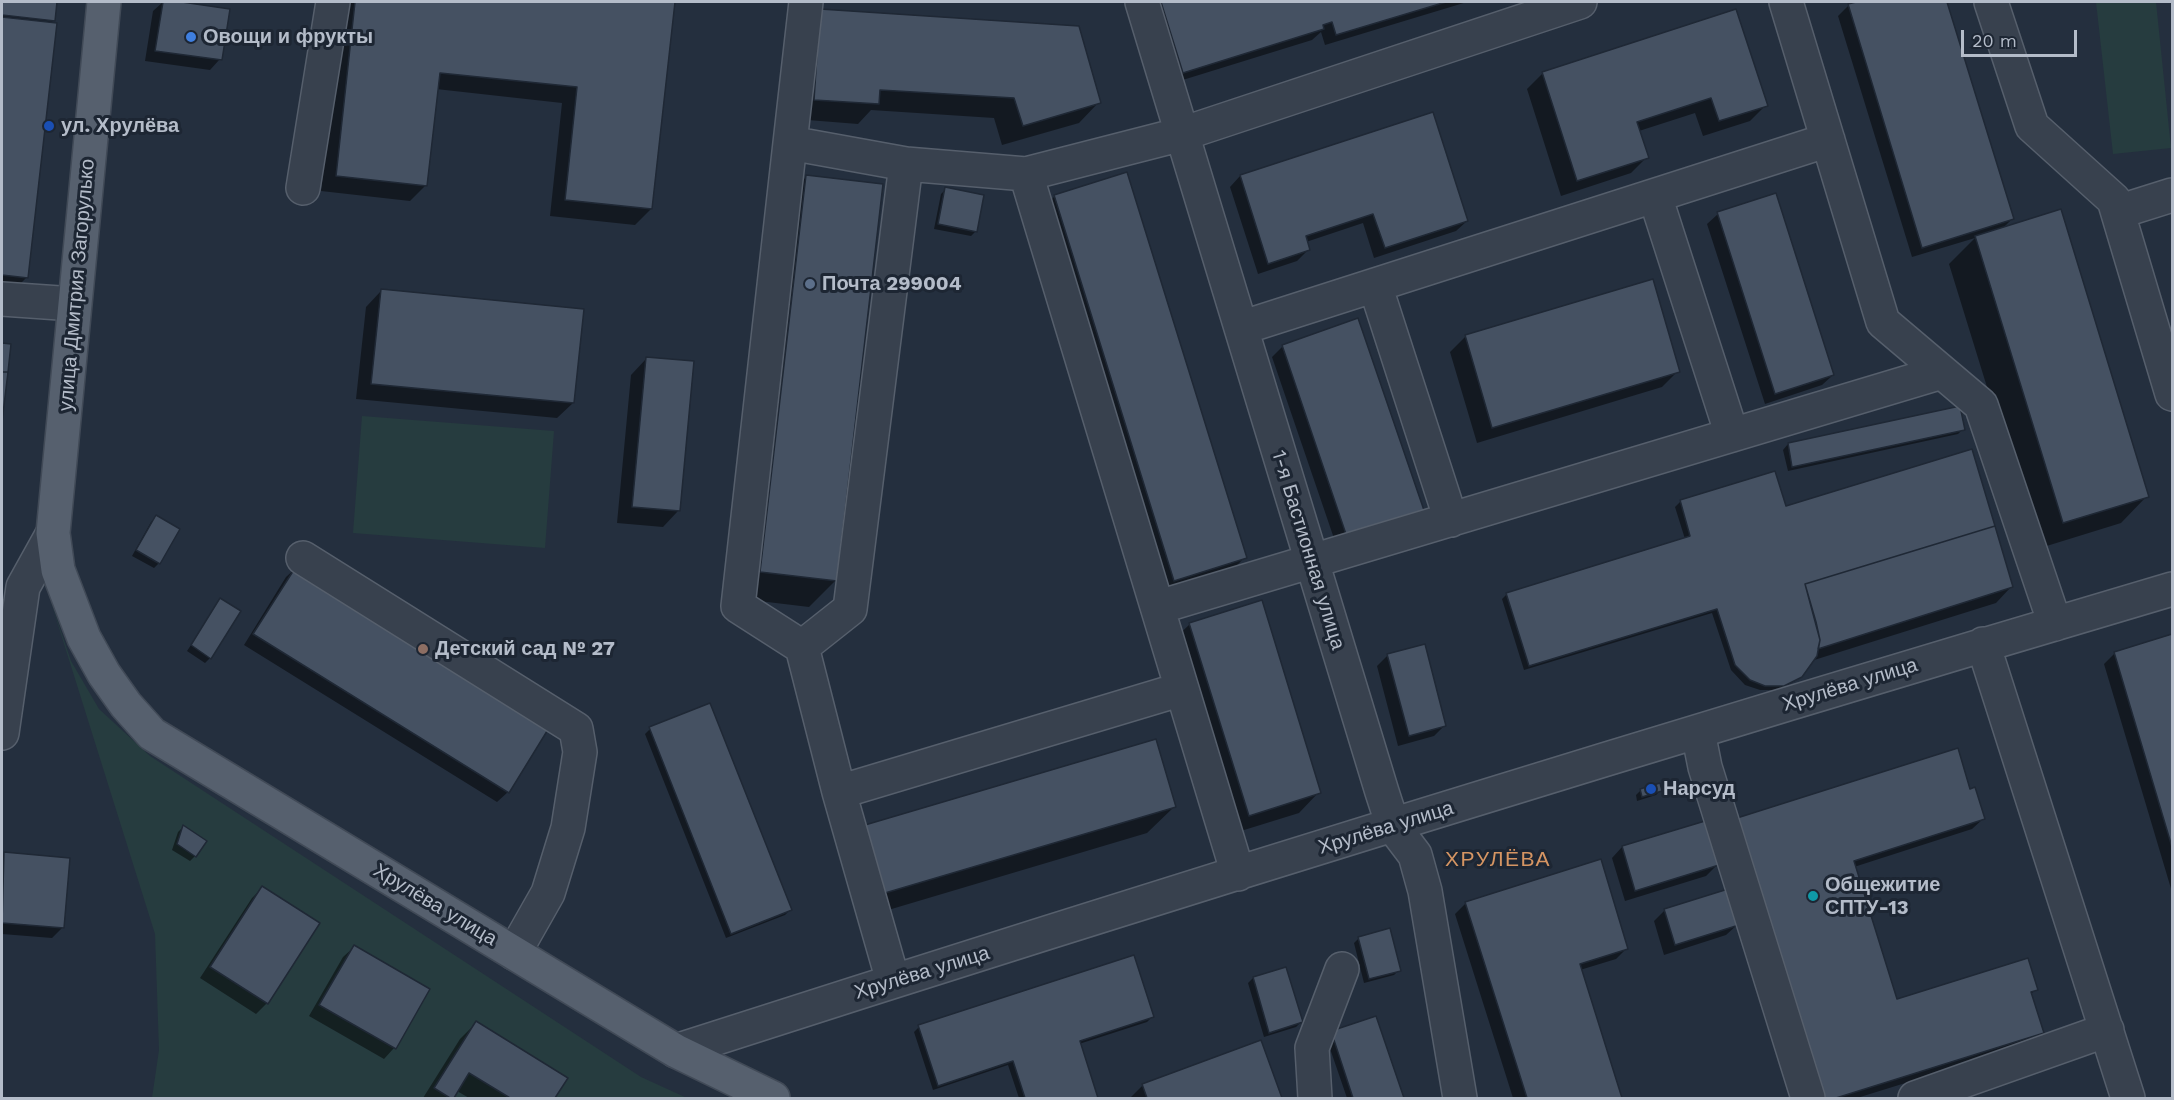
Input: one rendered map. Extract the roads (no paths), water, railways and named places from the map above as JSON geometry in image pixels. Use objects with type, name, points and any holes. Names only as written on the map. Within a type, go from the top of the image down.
[{"type":"main road","name":"улица Дмитрия Загорулько","points":[[53,533],[104,2]]},
{"type":"main road","name":"Хрулёва улица","points":[[53,533],[58,570],[84,638],[104,675],[126,705],[152,734],[676,1051]]},
{"type":"main road","points":[[676,1051],[773,1098]]},
{"type":"street","points":[[303,188],[333,2]]},
{"type":"street","points":[[806,2],[738,606],[802,647],[839,792],[893,981]]},
{"type":"street","name":"1-я Бастионная улица","points":[[1142,2],[1393,826],[1415,855],[1425,891],[1460,1098]]},
{"type":"street","points":[[790,143],[906,164],[1026,174],[1182,134],[1580,2]]},
{"type":"street","points":[[1786,2],[1883,322],[1982,405],[2055,624]]},
{"type":"street","points":[[1991,2],[2032,126],[2114,200],[2172,394]]},
{"type":"street","points":[[1241,328],[1828,140]]},
{"type":"street","points":[[802,647],[850,609],[906,164]]},
{"type":"street","points":[[1026,174],[1238,874]]},
{"type":"street","points":[[1655,195],[1732,435]]},
{"type":"street","points":[[2118,212],[2172,195]]},
{"type":"street","points":[[1376,285],[1451,520]]},
{"type":"street","points":[[2,299],[74,304]]},
{"type":"street","points":[[1159,607],[1942,372]]},
{"type":"street","points":[[2,733],[23,587],[53,533]]},
{"type":"street","points":[[303,558],[576,729],[580,752],[568,828],[548,893],[514,953]]},
{"type":"street","name":"Хрулёва улица","points":[[676,1051],[893,981],[1393,826],[1983,644],[2172,589]]},
{"type":"street","points":[[1983,644],[2128,1098]]},
{"type":"street","points":[[839,792],[1182,689]]},
{"type":"street","points":[[1698,732],[1706,767],[1808,1098]]},
{"type":"street","points":[[1315,1098],[1312,1048],[1342,969]]},
{"type":"street","points":[[1915,1098],[2107,1030]]},
{"type":"place","name":"Овощи и фрукты","points":[[191,37]]},
{"type":"place","name":"ул. Хрулёва","points":[[49,126]]},
{"type":"place","name":"Почта 299004","points":[[810,284]]},
{"type":"place","name":"Детский сад № 27","points":[[423,649]]},
{"type":"place","name":"Нарсуд","points":[[1651,789]]},
{"type":"place","name":"Общежитие СПТУ-13","points":[[1813,896]]},
{"type":"district","name":"ХРУЛЁВА","points":[[1498,860]]}]
